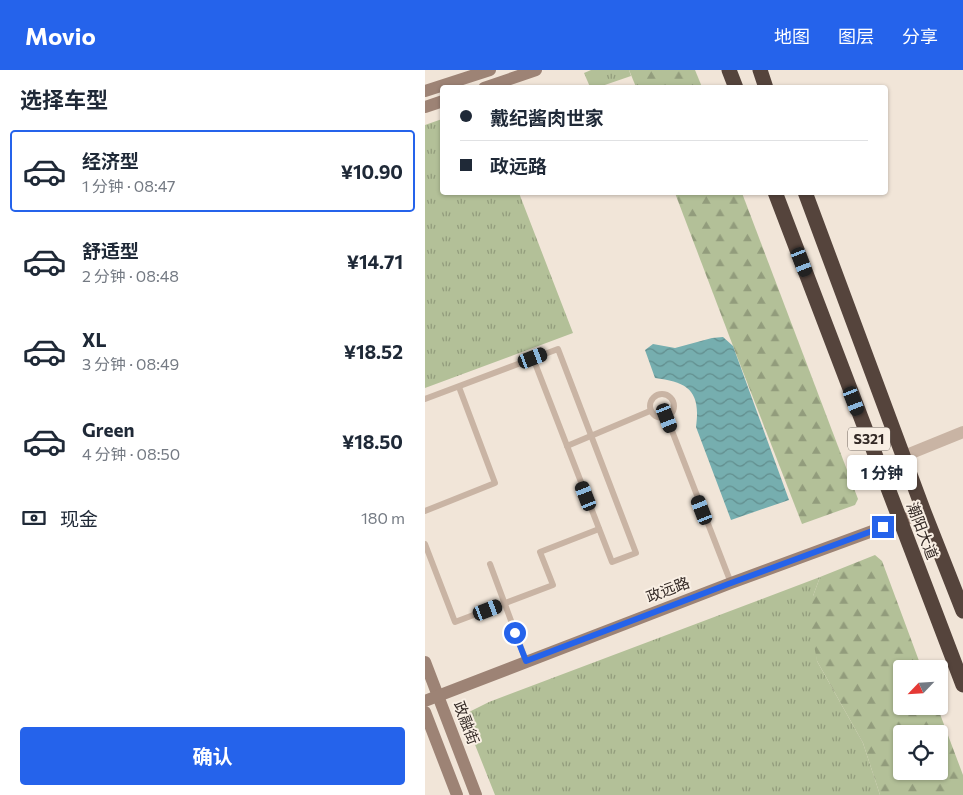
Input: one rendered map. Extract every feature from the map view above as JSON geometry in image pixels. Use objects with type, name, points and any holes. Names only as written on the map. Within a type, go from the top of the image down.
[{"type":"highway","points":[[729,70],[735,85]]},
{"type":"highway","points":[[760,70],[766,85]]},
{"type":"highway","points":[[767,70],[767,85]]},
{"type":"highway","name":"潮阳大道","points":[[776,195],[963,685]]},
{"type":"highway","name":"潮阳大道","points":[[806,195],[924,512],[963,611]]},
{"type":"street","points":[[444,85],[490,70]]},
{"type":"street","points":[[493,85],[536,70]]},
{"type":"street","points":[[425,91],[440,86]]},
{"type":"street","points":[[425,107],[440,103]]},
{"type":"street","points":[[904,456],[963,432]]},
{"type":"street","name":"政远路","points":[[425,701],[731,583],[924,512]]},
{"type":"street","name":"政融街","points":[[425,662],[476,795]]},
{"type":"street","points":[[425,712],[457,795]]},
{"type":"lane","points":[[425,400],[459,386],[533,358],[558,349],[636,553],[612,562],[533,358]]},
{"type":"lane","points":[[425,511],[495,483],[459,386]]},
{"type":"lane","points":[[661,394],[666,394],[673,400],[673,410],[667,418],[657,418],[650,411],[650,402],[661,394]]},
{"type":"lane","points":[[567,446],[650,411]]},
{"type":"lane","points":[[667,418],[731,583]]},
{"type":"lane","points":[[425,544],[455,622],[553,585],[540,552],[599,529]]},
{"type":"lane","points":[[490,564],[526,661]]},
{"type":"green space","points":[[591,70],[629,70],[631,76],[605,85],[589,85],[584,73]]},
{"type":"green space","points":[[629,70],[695,70],[701,85],[635,85]]},
{"type":"green space","points":[[440,120],[440,195],[520,195],[573,333],[425,388],[425,125]]},
{"type":"green space","points":[[676,195],[743,195],[858,499],[855,505],[802,524]]},
{"type":"green space","points":[[875,555],[882,561],[919,660],[893,660],[893,715],[940,715],[944,725],[893,725],[893,780],[948,780],[948,735],[963,775],[963,795],[880,795],[863,743],[817,661],[810,624],[813,596],[820,577]]},
{"type":"green space","points":[[820,577],[813,596],[817,661],[863,743],[880,795],[495,795],[464,717],[471,711],[489,702]]},
{"type":"water","points":[[723,337],[733,346],[789,500],[731,520],[696,427],[697,415],[694,397],[690,390],[676,382],[655,378],[645,350],[653,344],[675,348]]},
{"type":"route","points":[[515,633],[526,661],[883,527]]}]
